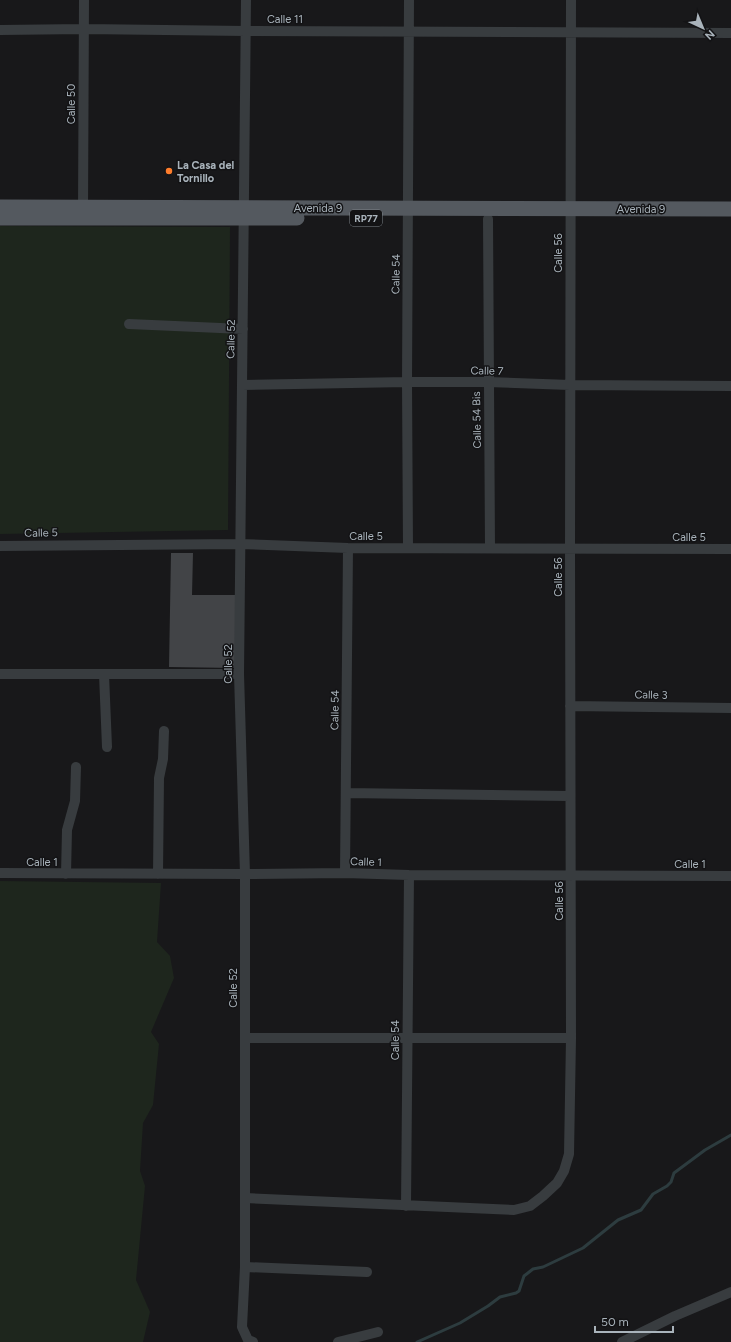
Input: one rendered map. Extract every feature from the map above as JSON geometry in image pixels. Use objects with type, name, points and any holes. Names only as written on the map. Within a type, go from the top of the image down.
[{"type":"main road","name":"Avenida 9","points":[[0,207],[83,213]]},
{"type":"main road","name":"Avenida 9","points":[[409,214],[488,218],[731,209]]},
{"type":"main road","name":"Avenida 9","points":[[0,218],[83,213],[244,213],[570,214],[731,219]]},
{"type":"street","name":"Calle 50","points":[[83,213],[84,0]]},
{"type":"street","name":"Calle 52","points":[[246,0],[239,674],[245,874],[245,1267],[242,1327],[248,1340],[253,1342]]},
{"type":"street","name":"Calle 54","points":[[408,548],[407,382],[409,0]]},
{"type":"street","name":"Calle 56","points":[[406,1206],[514,1210],[530,1206],[557,1183],[570,1154],[571,0]]},
{"type":"street","name":"Calle 11","points":[[0,30],[84,29],[246,31],[731,32]]},
{"type":"street","name":"Calle 54 Bis","points":[[488,218],[490,548]]},
{"type":"street","points":[[129,324],[243,329]]},
{"type":"street","name":"Calle 7","points":[[242,385],[488,382],[570,385],[731,386]]},
{"type":"street","name":"Calle 5","points":[[0,546],[240,544],[348,548],[731,549]]},
{"type":"street","name":"Calle 54","points":[[345,873],[348,548]]},
{"type":"street","points":[[0,674],[239,674]]},
{"type":"street","points":[[104,674],[107,747]]},
{"type":"street","name":"Calle 3","points":[[570,706],[731,708]]},
{"type":"street","points":[[158,874],[159,778],[163,759],[164,731]]},
{"type":"street","points":[[66,874],[67,830],[75,801],[76,767]]},
{"type":"street","points":[[346,793],[570,796]]},
{"type":"street","name":"Calle 1","points":[[0,874],[345,873],[409,875],[731,876]]},
{"type":"street","name":"Calle 54","points":[[406,1206],[409,875]]},
{"type":"street","points":[[245,1038],[571,1038]]},
{"type":"street","points":[[245,1198],[406,1206]]},
{"type":"street","points":[[245,1267],[367,1272]]},
{"type":"street","points":[[622,1342],[675,1316],[731,1292]]},
{"type":"street","points":[[338,1342],[378,1332]]},
{"type":"shaded area","points":[[0,226],[230,227],[228,530],[0,534]]},
{"type":"shaded area","points":[[0,881],[161,883],[157,942],[170,956],[174,978],[151,1032],[159,1044],[153,1105],[143,1123],[140,1171],[145,1186],[136,1280],[150,1312],[143,1342],[0,1342]]},
{"type":"building","points":[[171,553],[193,553],[192,595],[236,595],[235,668],[169,667]]},
{"type":"waterway","points":[[417,1342],[460,1323],[500,1297],[516,1293],[519,1291],[524,1276],[533,1269],[543,1267],[583,1248],[618,1220],[641,1210],[653,1194],[671,1182],[674,1173],[705,1150],[731,1135]]},
{"type":"place","name":"La Casa del Tornillo","points":[[169,171]]}]
